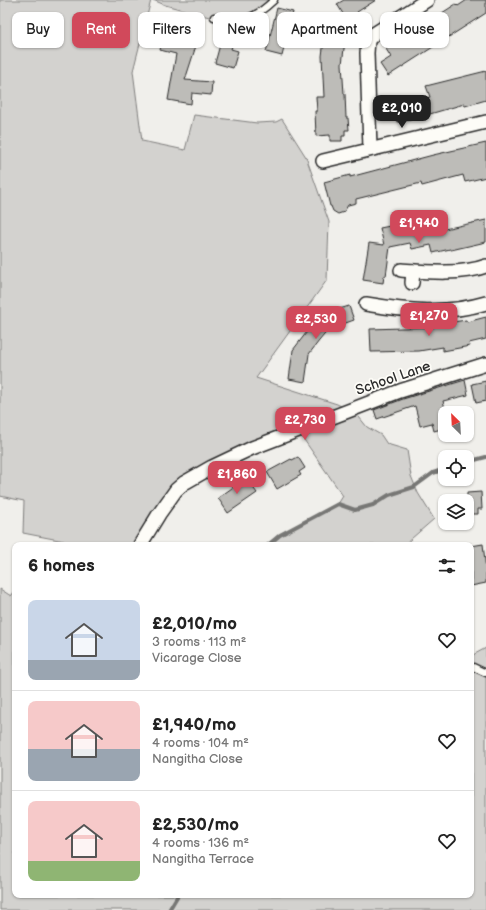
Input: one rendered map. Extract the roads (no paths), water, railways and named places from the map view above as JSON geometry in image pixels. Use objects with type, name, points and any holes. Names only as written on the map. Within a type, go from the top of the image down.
[{"type":"street","points":[[370,149],[366,53],[368,40],[374,34],[427,0]]},
{"type":"street","points":[[323,161],[486,122]]},
{"type":"street","points":[[409,275],[472,270],[486,266]]},
{"type":"street","points":[[366,304],[406,311],[431,311],[469,308],[486,303]]},
{"type":"street","name":"School Lane","points":[[142,542],[176,490],[184,483],[212,467],[252,448],[400,391],[486,364]]},
{"type":"lane","points":[[261,12],[274,0]]},
{"type":"lane","points":[[474,667],[486,673]]},
{"type":"waterway","points":[[474,460],[486,457]]},
{"type":"waterway","points":[[272,542],[280,535],[338,504],[355,510],[373,505],[389,495],[414,487],[433,473],[438,471]]},
{"type":"waterway","points":[[169,910],[176,898]]}]
